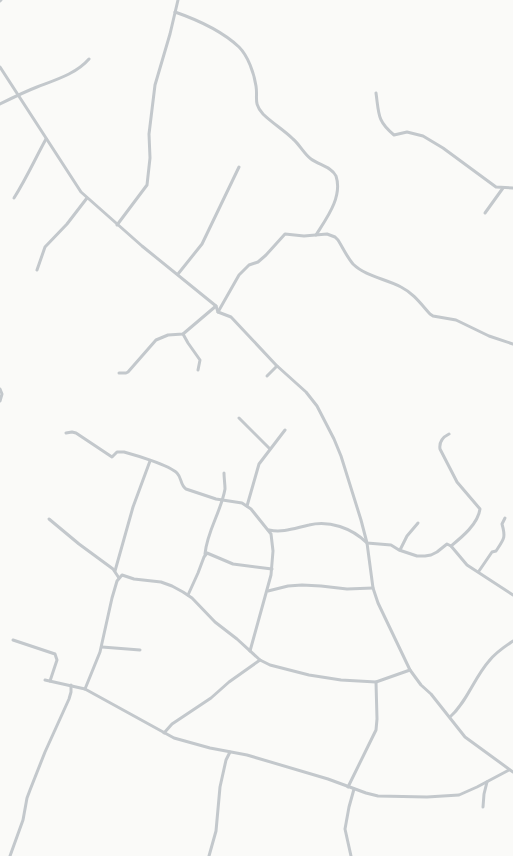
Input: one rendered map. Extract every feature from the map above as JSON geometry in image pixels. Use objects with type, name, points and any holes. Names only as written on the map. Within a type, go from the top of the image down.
[{"type":"street","points":[[117,225],[147,185],[150,158],[149,134],[155,85],[176,12],[178,0]]},
{"type":"street","points":[[176,12],[194,18],[238,46],[243,52],[253,73],[257,90],[255,100],[262,113],[294,140],[311,159],[335,174],[337,182],[332,209],[316,235]]},
{"type":"street","points":[[0,104],[17,95],[70,74],[84,65],[89,59]]},
{"type":"street","points":[[0,67],[81,192],[117,225],[216,306],[218,312],[231,318],[277,366],[306,392],[317,406],[341,456],[361,520],[367,543],[373,588],[385,620],[410,670],[466,737],[511,771],[467,792],[454,796],[378,796],[247,755],[174,738],[85,689],[45,680]]},
{"type":"street","points":[[376,93],[380,120],[394,135],[407,132],[423,136],[443,148],[496,187],[513,188]]},
{"type":"street","points":[[14,198],[25,181],[32,162],[46,139]]},
{"type":"street","points":[[178,274],[202,244],[239,167]]},
{"type":"street","points":[[485,213],[503,188]]},
{"type":"street","points":[[37,270],[45,247],[67,224],[87,198]]},
{"type":"street","points":[[218,312],[244,269],[266,255],[285,234],[328,234],[335,237],[357,267],[408,291],[433,316],[456,320],[489,336],[513,344]]},
{"type":"street","points":[[119,373],[128,372],[156,340],[168,335],[184,334],[216,306]]},
{"type":"street","points":[[184,334],[188,343],[200,360],[198,370]]},
{"type":"street","points":[[267,376],[277,366]]},
{"type":"street","points":[[0,389],[2,394],[0,400]]},
{"type":"street","points":[[240,418],[270,450]]},
{"type":"street","points":[[247,506],[259,464],[285,430]]},
{"type":"street","points":[[66,432],[76,433],[112,457],[117,452],[124,452],[175,471],[178,474],[183,487],[186,489],[222,501],[231,501],[247,506],[269,530],[272,540],[272,569],[268,591],[250,651]]},
{"type":"street","points":[[449,434],[444,436],[441,441],[440,449],[457,482],[480,509],[478,516],[472,525],[451,546]]},
{"type":"street","points":[[115,571],[133,507],[150,461]]},
{"type":"street","points":[[188,595],[196,579],[205,554],[206,545],[222,501],[225,488],[224,473]]},
{"type":"street","points":[[479,572],[492,552],[496,551],[505,536],[502,524],[505,518]]},
{"type":"street","points":[[49,519],[79,544],[102,560],[115,571],[119,578]]},
{"type":"street","points":[[269,530],[283,531],[311,524],[324,523],[359,534],[367,543],[391,545],[417,556],[431,555],[447,544],[449,539]]},
{"type":"street","points":[[400,550],[407,536],[418,523]]},
{"type":"street","points":[[447,544],[451,546],[467,564],[513,595]]},
{"type":"street","points":[[205,554],[209,553],[225,562],[233,564],[272,569]]},
{"type":"street","points":[[85,689],[102,646],[111,604],[119,578],[120,576],[124,575],[161,582],[188,595],[216,622],[260,660],[270,665],[341,680],[376,682],[410,670]]},
{"type":"street","points":[[268,591],[288,586],[302,585],[347,589],[373,588]]},
{"type":"street","points":[[12,640],[55,654],[57,660],[50,681]]},
{"type":"street","points":[[450,717],[457,710],[488,661],[496,653],[513,641]]},
{"type":"street","points":[[102,646],[140,650]]},
{"type":"street","points":[[164,733],[172,724],[211,698],[229,682],[260,660]]},
{"type":"street","points":[[348,787],[376,730],[376,682]]},
{"type":"street","points":[[10,856],[23,820],[27,798],[45,752],[69,699],[71,685]]},
{"type":"street","points":[[208,856],[216,831],[220,787],[226,760],[230,752]]},
{"type":"street","points":[[484,807],[484,794],[487,782]]},
{"type":"street","points":[[351,856],[345,829],[354,789]]}]
